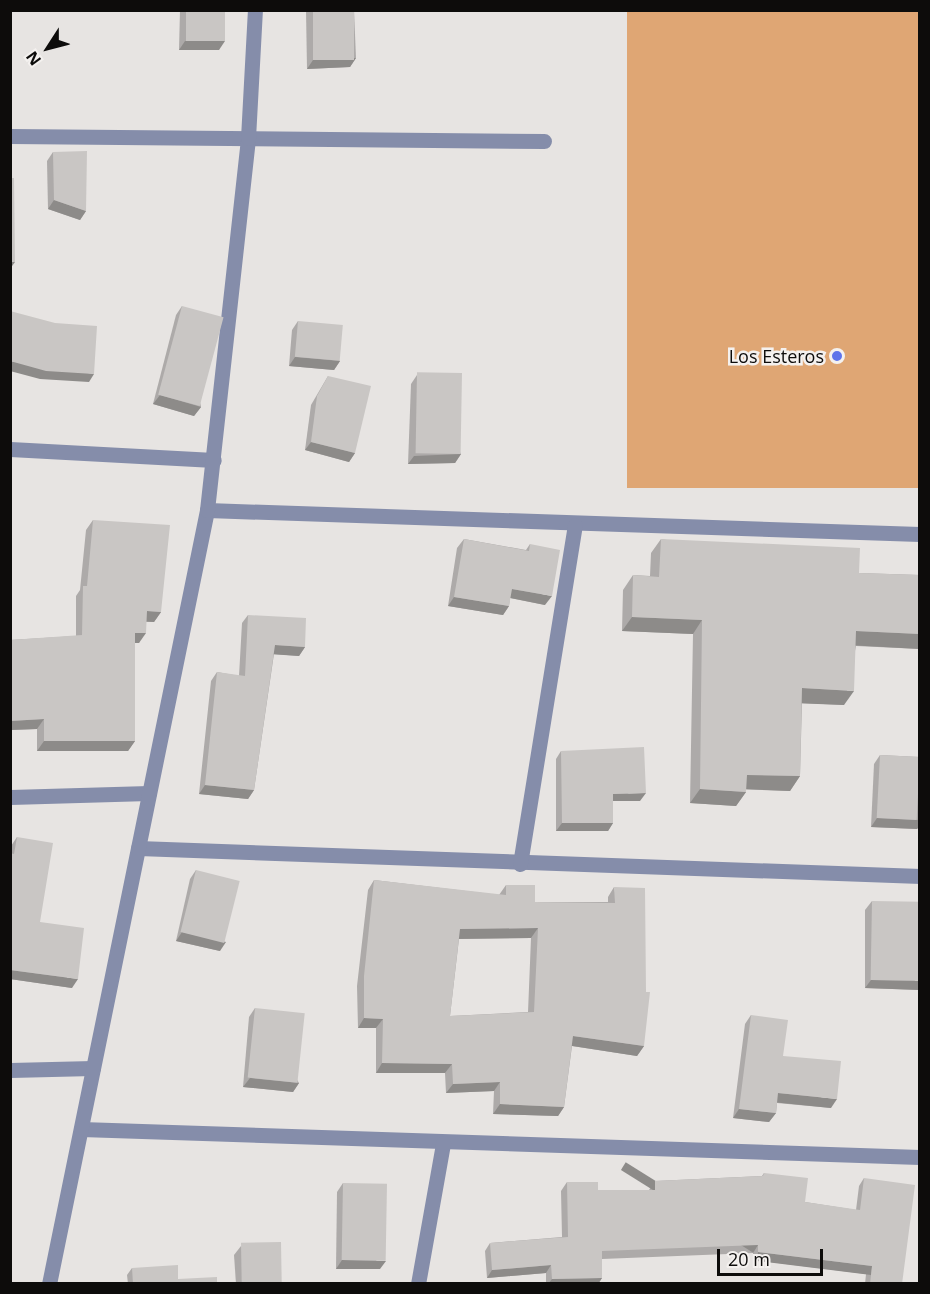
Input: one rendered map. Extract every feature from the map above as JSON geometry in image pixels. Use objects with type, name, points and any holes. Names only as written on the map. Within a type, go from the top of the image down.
[{"type":"street","points":[[49,1284],[207,510],[248,138],[255,10]]},
{"type":"street","points":[[10,136],[544,141]]},
{"type":"street","points":[[10,448],[214,460]]},
{"type":"street","points":[[207,510],[575,525],[920,534]]},
{"type":"street","points":[[520,864],[575,525]]},
{"type":"street","points":[[10,797],[149,794]]},
{"type":"street","points":[[138,848],[520,864],[920,876]]},
{"type":"street","points":[[10,1070],[93,1068]]},
{"type":"street","points":[[81,1129],[443,1143],[920,1156]]},
{"type":"street","points":[[418,1284],[443,1143]]},
{"type":"shaded area","points":[[627,11],[919,11],[919,488],[627,488]]},
{"type":"building","points":[[186,10],[225,10],[225,41],[186,41]]},
{"type":"building","points":[[313,10],[354,10],[354,60],[313,60]]},
{"type":"building","points":[[87,151],[86,211],[54,200],[53,152]]},
{"type":"building","points":[[10,178],[14,178],[15,262],[10,262]]},
{"type":"building","points":[[182,306],[224,317],[200,406],[158,395]]},
{"type":"building","points":[[10,311],[55,323],[97,326],[94,374],[46,371],[10,361]]},
{"type":"building","points":[[298,321],[343,325],[340,361],[295,357]]},
{"type":"building","points":[[417,372],[462,373],[461,454],[416,453]]},
{"type":"building","points":[[328,376],[371,386],[355,453],[311,442],[317,396]]},
{"type":"building","points":[[93,520],[170,525],[161,612],[147,611],[146,633],[135,633],[135,741],[44,741],[44,719],[10,721],[10,640],[82,635],[83,586],[87,586]]},
{"type":"building","points":[[464,539],[529,551],[530,544],[560,550],[552,596],[512,589],[509,606],[454,597]]},
{"type":"building","points":[[661,539],[860,548],[859,573],[920,575],[920,634],[856,631],[854,691],[802,688],[800,776],[747,775],[746,792],[700,789],[702,620],[632,617],[633,575],[659,577]]},
{"type":"building","points":[[248,615],[306,618],[305,647],[275,645],[254,790],[205,785],[217,672],[245,676]]},
{"type":"building","points":[[644,747],[646,793],[613,794],[613,823],[562,823],[561,751]]},
{"type":"building","points":[[880,755],[920,757],[917,820],[877,818]]},
{"type":"building","points":[[17,837],[53,843],[40,922],[84,928],[78,979],[10,970],[10,853],[14,854]]},
{"type":"building","points":[[196,870],[240,881],[224,943],[181,932]]},
{"type":"building","points":[[374,880],[506,895],[506,885],[535,885],[535,902],[615,903],[614,887],[645,888],[646,992],[650,992],[644,1046],[573,1036],[564,1107],[500,1104],[500,1082],[453,1084],[452,1064],[382,1063],[383,1019],[364,1018],[364,976]],"holes":[[[538,928],[534,1012],[450,1016],[460,929]]]},
{"type":"building","points":[[872,901],[920,902],[919,981],[871,980]]},
{"type":"building","points":[[255,1008],[305,1013],[297,1083],[248,1078]]},
{"type":"building","points":[[751,1015],[788,1020],[783,1056],[841,1061],[837,1099],[778,1093],[776,1113],[739,1109]]},
{"type":"building","points":[[764,1173],[808,1178],[805,1202],[860,1210],[864,1178],[915,1185],[902,1284],[870,1284],[872,1266],[758,1252],[758,1245],[602,1251],[602,1278],[552,1279],[551,1265],[492,1270],[490,1243],[568,1237],[567,1182],[598,1182],[598,1190],[655,1190],[655,1181],[763,1176]]},
{"type":"building","points":[[343,1183],[387,1184],[386,1261],[342,1260]]},
{"type":"building","points":[[281,1242],[282,1284],[242,1284],[241,1243]]},
{"type":"building","points":[[178,1265],[178,1279],[217,1277],[217,1284],[133,1284],[132,1268]]},
{"type":"place","name":"Los Esteros","points":[[837,356]]}]
